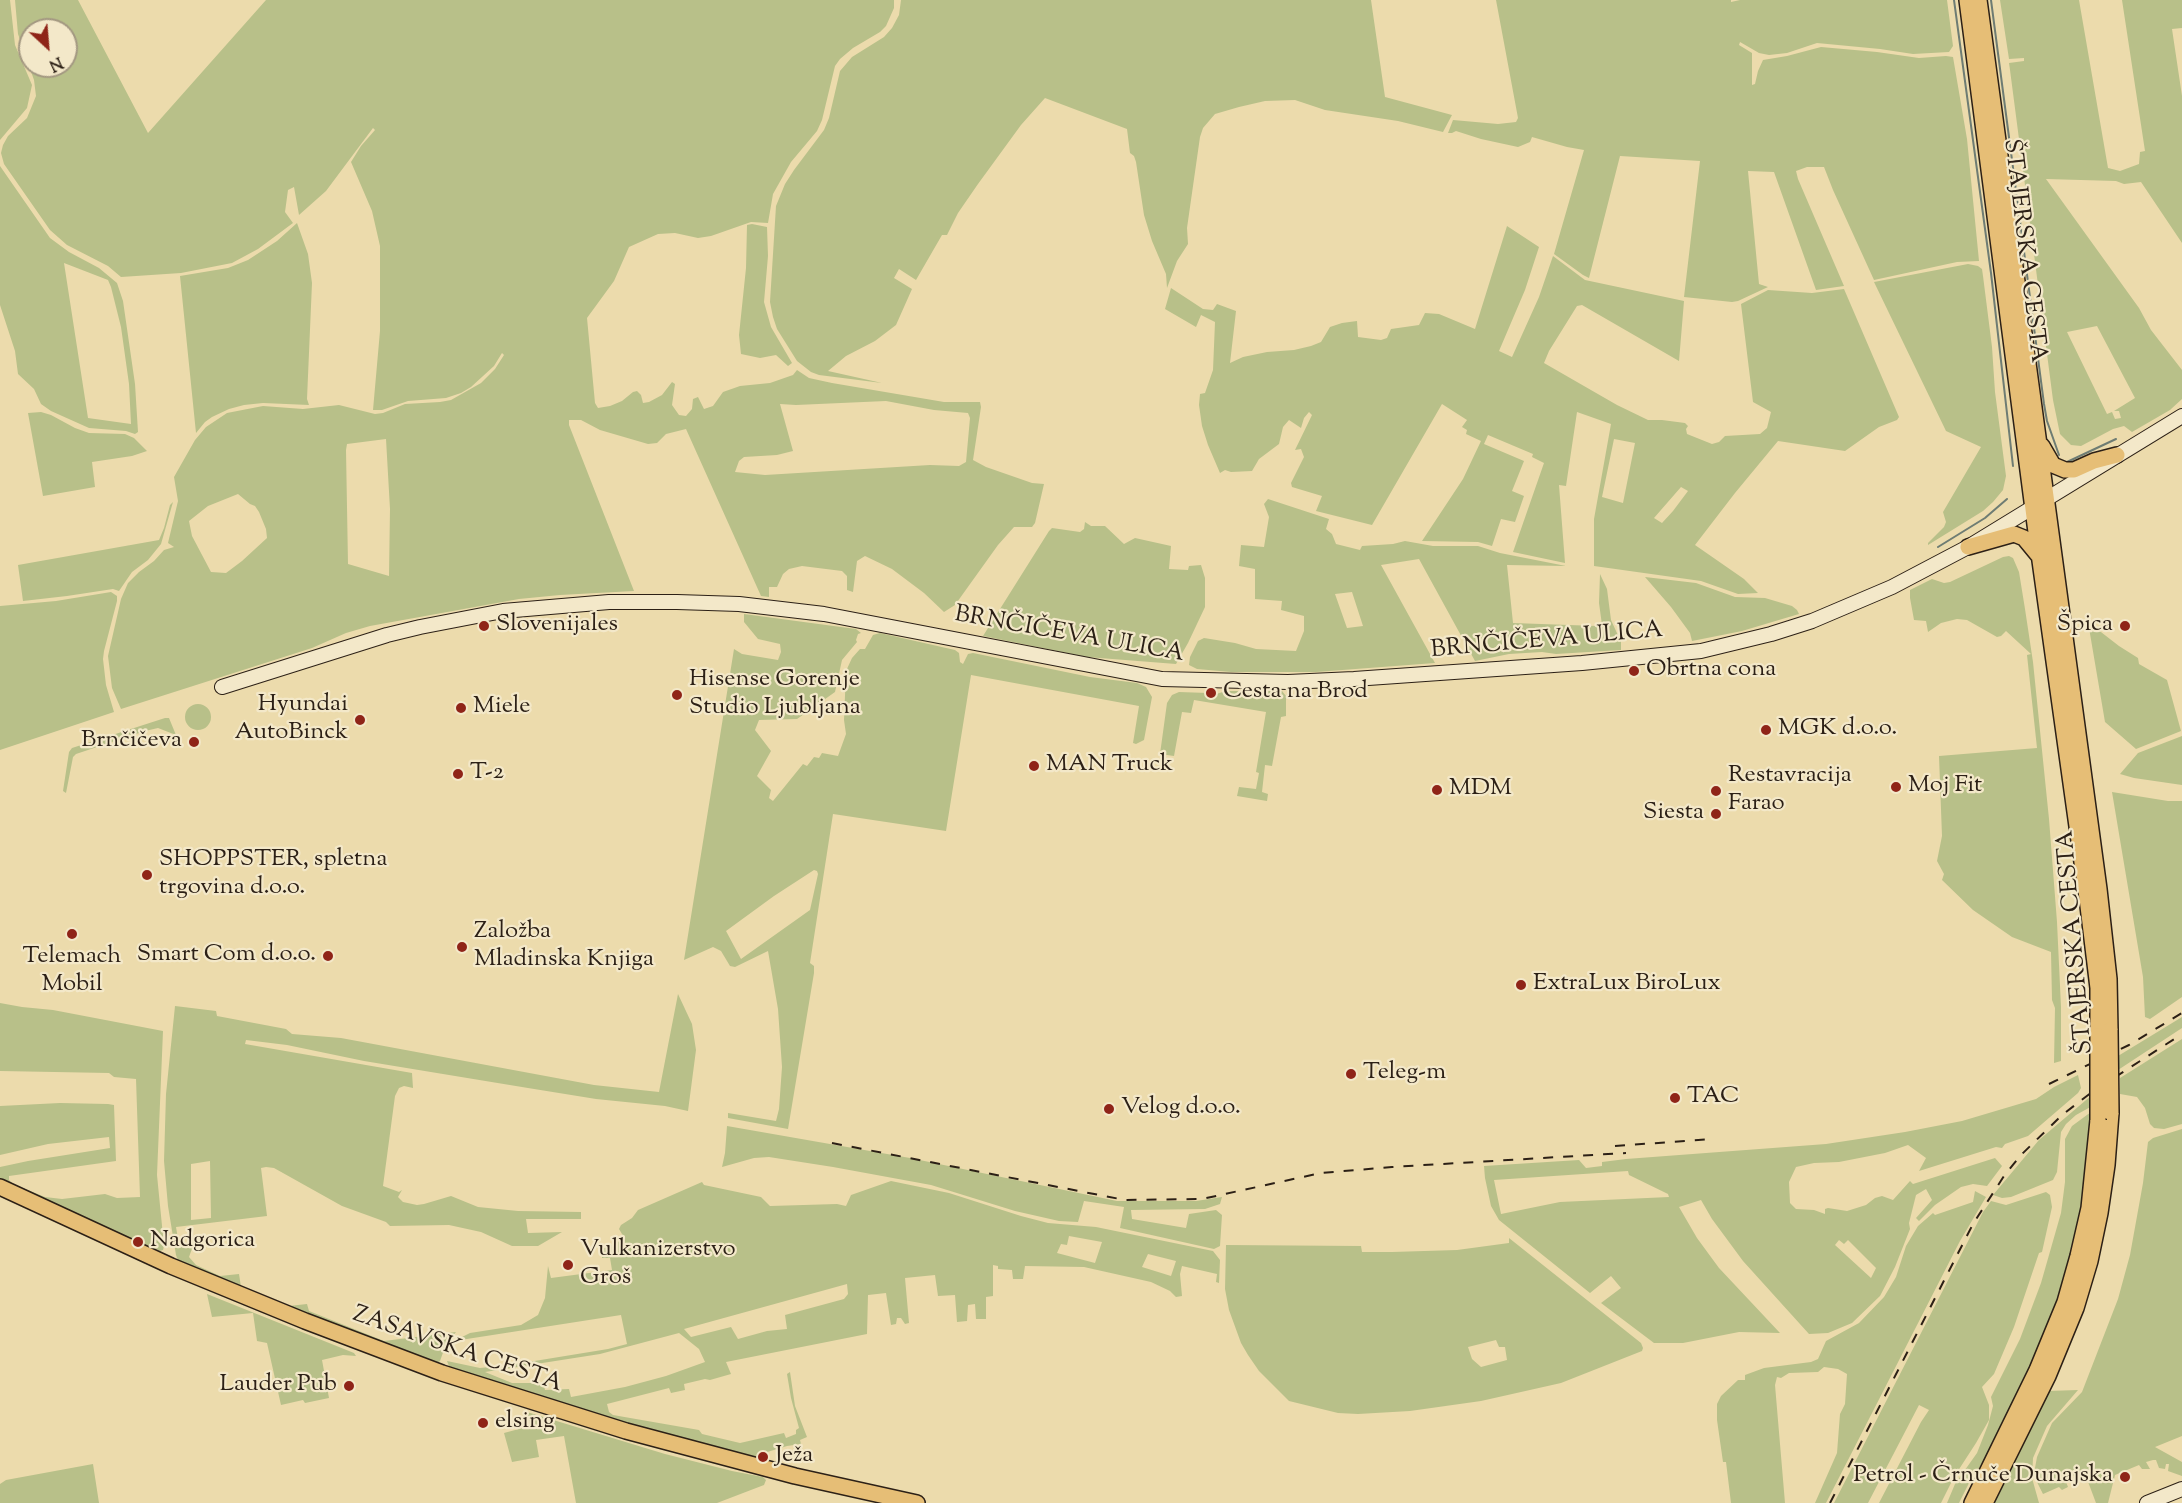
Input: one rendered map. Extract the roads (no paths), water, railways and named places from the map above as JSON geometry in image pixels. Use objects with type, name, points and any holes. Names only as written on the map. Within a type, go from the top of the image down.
[{"type":"main road","name":"ŠTAJERSKA CESTA","points":[[1967,0],[2104,1033]]},
{"type":"main road","name":"ŠTAJERSKA CESTA","points":[[1976,1501],[2037,1370],[2065,1302],[2078,1256],[2105,1116],[2104,1033],[2109,979],[2099,889],[1979,0]]},
{"type":"main road","points":[[2039,440],[2050,462],[2062,470],[2074,470],[2094,461],[2117,455]]},
{"type":"main road","points":[[1968,547],[2014,534],[2024,538],[2040,559]]},
{"type":"main road","name":"ZASAVSKA CESTA","points":[[0,1187],[237,1294],[442,1372],[626,1431],[795,1476],[917,1503]]},
{"type":"street","points":[[2033,507],[2182,416]]},
{"type":"street","name":"BRNČIČEVA ULICA","points":[[222,687],[353,645],[420,627],[503,611],[609,602],[739,604],[824,614],[1162,679],[1288,682],[1570,664],[1701,651],[1771,634],[1812,621],[1861,601],[1968,547],[2033,507]]},
{"type":"street","points":[[2147,1503],[2182,1489]]},
{"type":"street","points":[[2158,1503],[2182,1489]]},
{"type":"waterway","points":[[1954,0],[1991,273],[2013,466]]},
{"type":"waterway","points":[[1991,0],[2044,404],[2047,421],[2059,455]]},
{"type":"waterway","points":[[2067,462],[2116,439]]},
{"type":"waterway","points":[[1938,547],[1985,518],[2007,499]]},
{"type":"railway","points":[[2049,1084],[2129,1045],[2182,1013]]},
{"type":"railway","points":[[1830,1503],[1973,1224],[2004,1176],[2021,1155],[2062,1115],[2092,1092],[2182,1034]]},
{"type":"railway","points":[[1615,1146],[1713,1139]]},
{"type":"railway","points":[[832,1143],[1125,1200],[1202,1199],[1321,1173],[1626,1153]]},
{"type":"place","name":"Slovenijales","points":[[484,626]]},
{"type":"place","name":"Špica","points":[[2125,626]]},
{"type":"place","name":"Obrtna cona","points":[[1634,671]]},
{"type":"place","name":"Cesta na Brod","points":[[1211,693]]},
{"type":"place","name":"Hisense Gorenje Studio Ljubljana","points":[[677,695]]},
{"type":"place","name":"Miele","points":[[461,708]]},
{"type":"place","name":"Hyundai AutoBinck","points":[[360,720]]},
{"type":"place","name":"MGK d.o.o.","points":[[1766,730]]},
{"type":"place","name":"Brnčičeva","points":[[194,742]]},
{"type":"place","name":"MAN Truck","points":[[1034,766]]},
{"type":"place","name":"T-2","points":[[458,774]]},
{"type":"place","name":"Moj Fit","points":[[1896,787]]},
{"type":"place","name":"MDM","points":[[1437,790]]},
{"type":"place","name":"Restavracija Farao","points":[[1716,791]]},
{"type":"place","name":"Siesta","points":[[1716,814]]},
{"type":"place","name":"SHOPPSTER, spletna trgovina d.o.o.","points":[[147,875]]},
{"type":"place","name":"Telemach Mobil","points":[[72,934]]},
{"type":"place","name":"Založba Mladinska Knjiga","points":[[462,947]]},
{"type":"place","name":"Smart Com d.o.o.","points":[[328,956]]},
{"type":"place","name":"ExtraLux BiroLux","points":[[1521,985]]},
{"type":"place","name":"Teleg-m","points":[[1351,1074]]},
{"type":"place","name":"TAC","points":[[1675,1098]]},
{"type":"place","name":"Velog d.o.o.","points":[[1109,1109]]},
{"type":"place","name":"Nadgorica","points":[[138,1242]]},
{"type":"place","name":"Vulkanizerstvo Groš","points":[[568,1265]]},
{"type":"place","name":"Lauder Pub","points":[[349,1386]]},
{"type":"place","name":"elsing","points":[[483,1423]]},
{"type":"place","name":"Ježa","points":[[763,1457]]},
{"type":"place","name":"Petrol - Črnuče Dunajska","points":[[2125,1477]]}]
